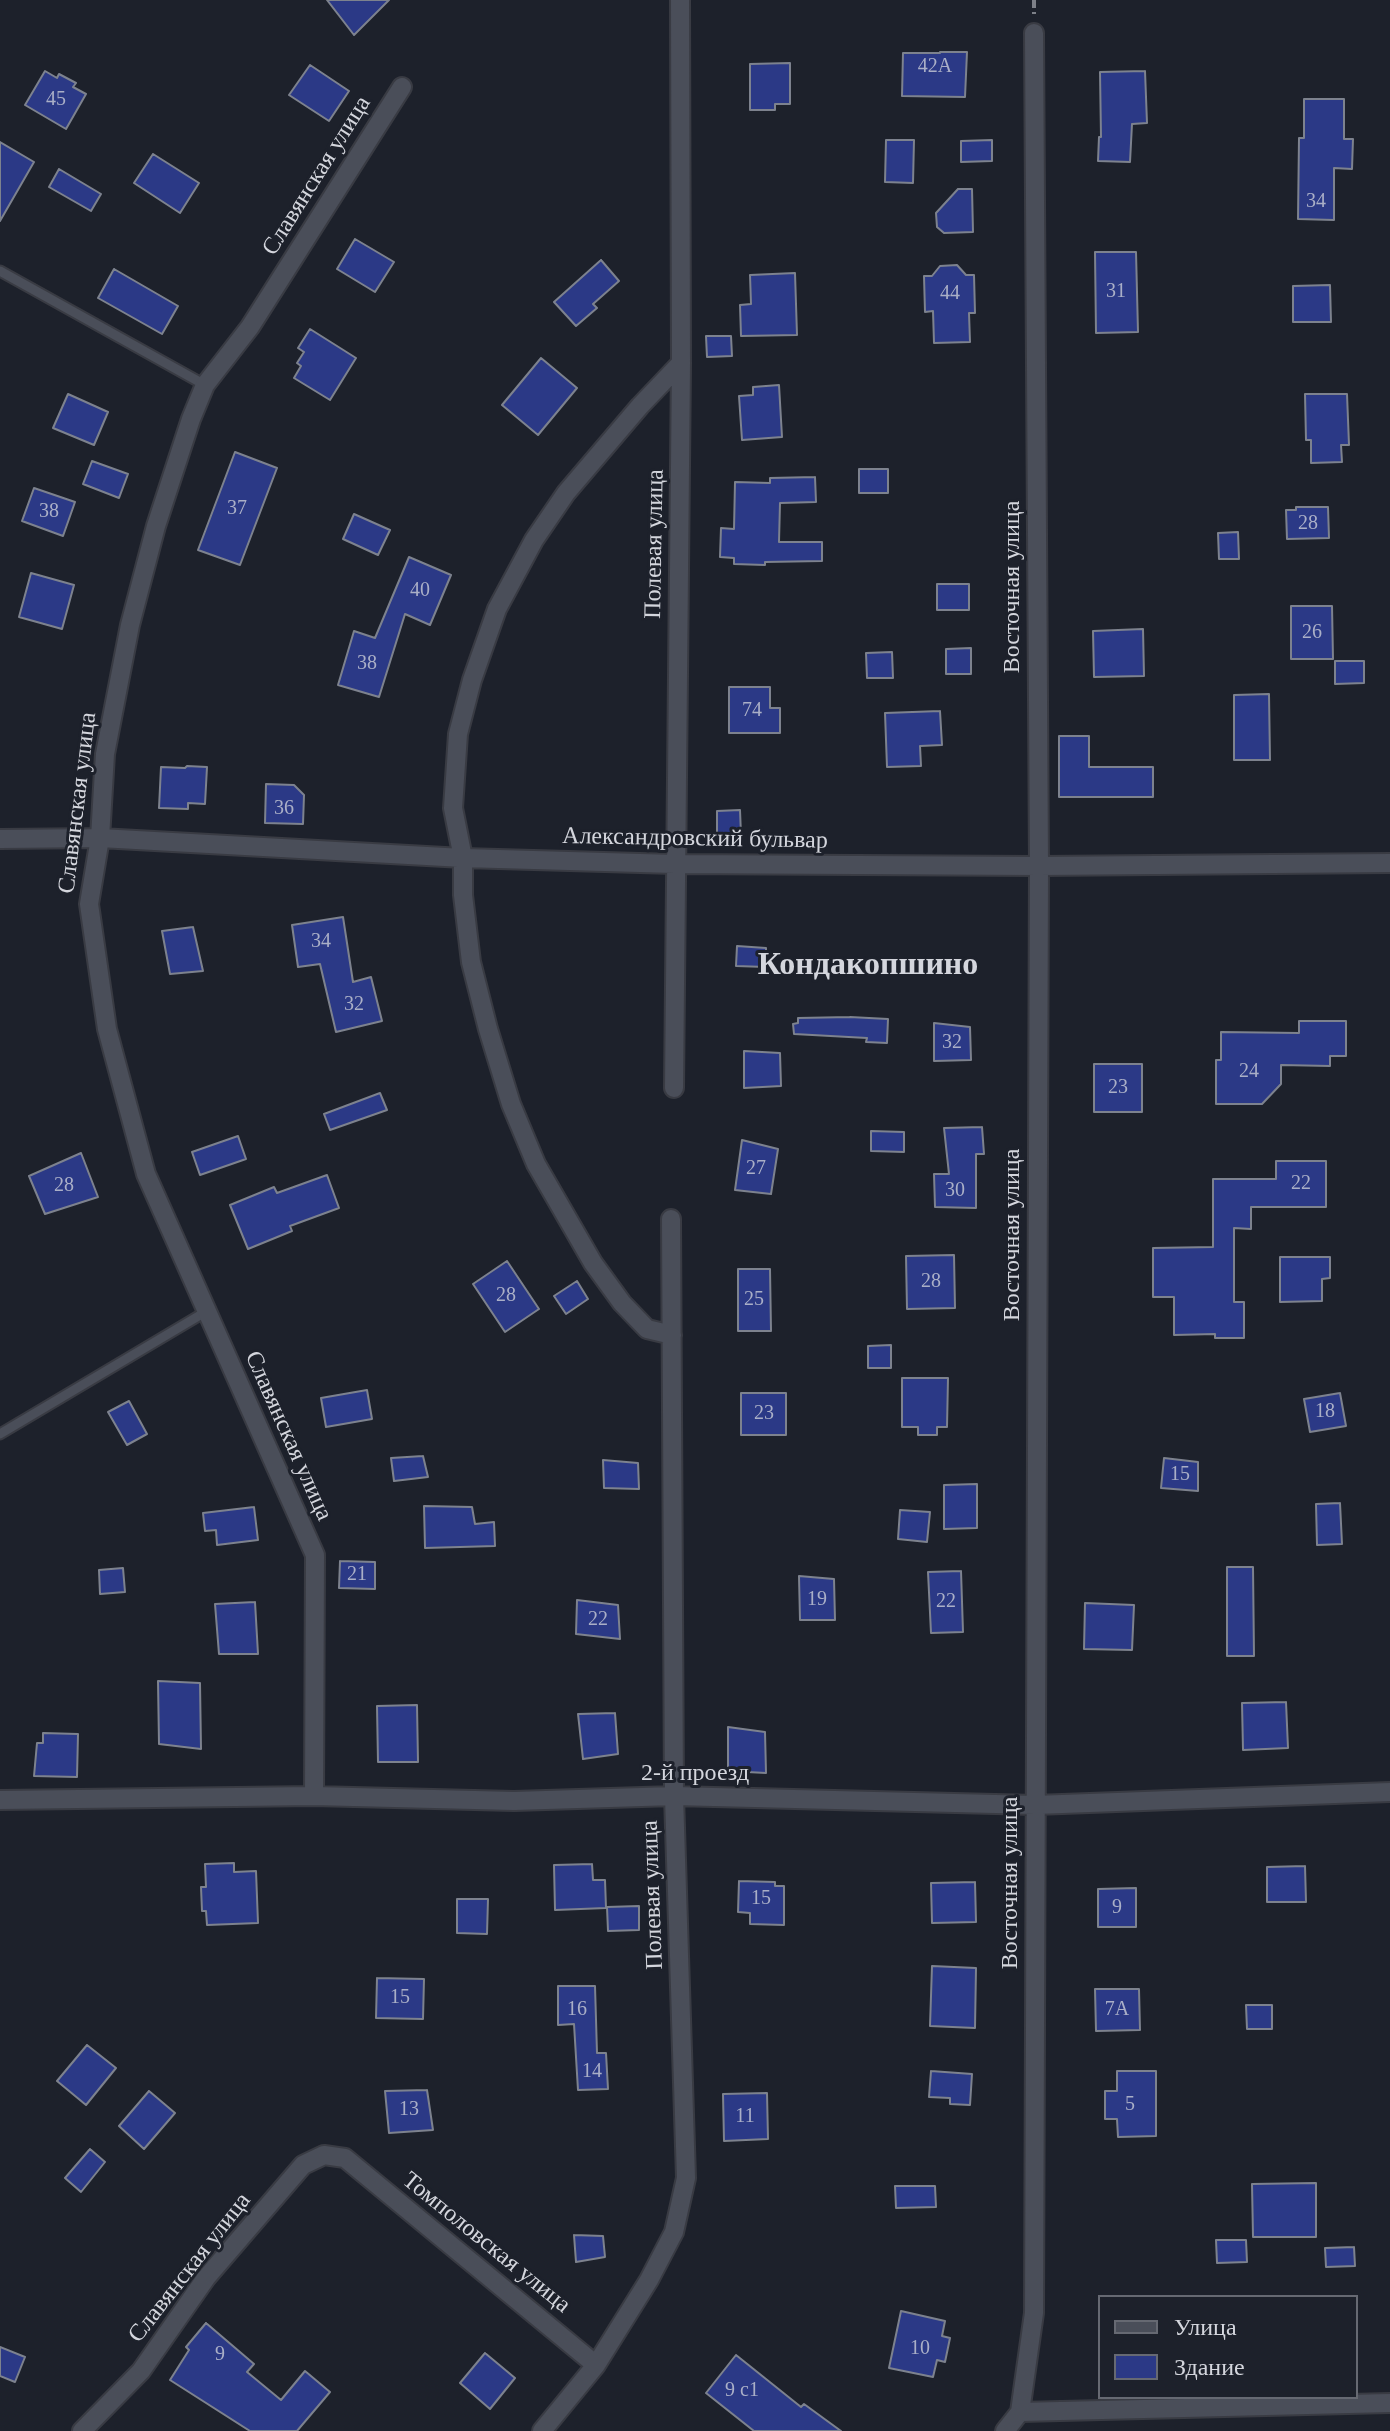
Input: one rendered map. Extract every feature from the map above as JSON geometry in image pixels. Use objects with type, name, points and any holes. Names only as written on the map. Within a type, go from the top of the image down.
[{"type":"street","name":"Полевая улица","points":[[674,1088],[681,363],[680,0]]},
{"type":"street","name":"Восточная улица","points":[[1020,2412],[1034,2313],[1039,866],[1034,33]]},
{"type":"street","name":"Славянская улица","points":[[314,1796],[315,1555],[146,1174],[107,1029],[89,904],[100,838],[105,754],[130,625],[160,513],[191,419],[205,385],[250,327],[402,87]]},
{"type":"street","points":[[672,1335],[647,1329],[622,1303],[593,1263],[536,1164],[511,1104],[471,962],[463,895],[463,858],[453,808],[458,734],[472,680],[497,609],[534,540],[566,493],[681,363]]},
{"type":"street","name":"Александровский бульвар","points":[[0,839],[100,838],[463,858],[675,864],[1039,866],[1390,863]]},
{"type":"street","name":"Полевая улица","points":[[542,2431],[596,2365],[649,2280],[674,2232],[686,2178],[674,1796],[671,1219]]},
{"type":"street","name":"2-й проезд","points":[[0,1800],[314,1796],[514,1801],[674,1796],[1035,1805],[1390,1792]]},
{"type":"street","name":"Славянская улица","points":[[82,2431],[141,2371],[206,2278],[303,2165],[324,2155],[345,2158]]},
{"type":"street","name":"Томполовская улица","points":[[345,2158],[596,2365]]},
{"type":"street","points":[[1005,2431],[1020,2412],[1390,2403]]},
{"type":"lane","points":[[0,271],[205,385]]},
{"type":"lane","points":[[0,1434],[208,1310]]},
{"type":"building","points":[[327,0],[389,0],[354,35]]},
{"type":"building","points":[[967,52],[965,97],[902,96],[903,53]]},
{"type":"building","points":[[790,63],[790,104],[775,104],[775,110],[750,110],[750,64]]},
{"type":"building","points":[[310,65],[349,91],[329,121],[289,95]]},
{"type":"building","points":[[45,71],[76,83],[73,87],[86,94],[66,129],[25,105]]},
{"type":"building","points":[[1145,71],[1147,123],[1132,124],[1130,162],[1098,161],[1101,137],[1100,72]]},
{"type":"building","points":[[1304,99],[1344,99],[1344,139],[1353,139],[1352,169],[1334,168],[1334,220],[1298,219],[1299,138],[1304,138]]},
{"type":"building","points":[[886,140],[914,140],[913,183],[885,182]]},
{"type":"building","points":[[992,140],[992,161],[961,162],[961,141]]},
{"type":"building","points":[[0,142],[34,162],[0,221]]},
{"type":"building","points":[[153,154],[199,183],[180,213],[134,183]]},
{"type":"building","points":[[59,169],[101,194],[91,211],[49,187]]},
{"type":"building","points":[[958,189],[972,189],[973,232],[944,233],[937,227],[936,213]]},
{"type":"building","points":[[355,239],[394,262],[375,292],[337,269]]},
{"type":"building","points":[[1095,252],[1136,252],[1138,332],[1096,333]]},
{"type":"building","points":[[601,260],[619,281],[593,304],[597,308],[576,326],[554,302]]},
{"type":"building","points":[[957,265],[966,275],[974,275],[975,313],[969,313],[970,342],[934,343],[933,311],[925,312],[924,276],[932,276],[940,266]]},
{"type":"building","points":[[114,269],[178,306],[162,334],[98,298]]},
{"type":"building","points":[[795,273],[797,335],[741,336],[740,305],[751,304],[750,275]]},
{"type":"building","points":[[1330,285],[1331,322],[1293,322],[1293,286]]},
{"type":"building","points":[[310,329],[356,358],[330,400],[294,378],[301,366],[297,363],[304,352],[298,348]]},
{"type":"building","points":[[706,336],[731,336],[732,356],[707,357]]},
{"type":"building","points":[[541,358],[577,388],[538,435],[502,405]]},
{"type":"building","points":[[779,385],[782,437],[742,440],[739,396],[753,395],[753,387]]},
{"type":"building","points":[[68,394],[108,412],[94,445],[53,428]]},
{"type":"building","points":[[1305,394],[1347,394],[1349,445],[1341,445],[1342,462],[1311,463],[1311,440],[1306,440]]},
{"type":"building","points":[[235,452],[277,468],[240,565],[198,550]]},
{"type":"building","points":[[92,461],[128,474],[119,498],[83,484]]},
{"type":"building","points":[[859,469],[888,469],[888,493],[859,493]]},
{"type":"building","points":[[815,477],[816,502],[780,503],[779,542],[822,542],[822,561],[734,564],[734,558],[720,557],[721,528],[734,529],[735,482],[770,483],[770,478]]},
{"type":"building","points":[[34,488],[75,502],[63,536],[22,521]]},
{"type":"building","points":[[1296,507],[1328,507],[1329,538],[1287,539],[1286,510],[1296,510]]},
{"type":"building","points":[[354,514],[390,530],[378,555],[343,539]]},
{"type":"building","points":[[1238,532],[1239,559],[1219,559],[1218,533]]},
{"type":"building","points":[[409,557],[451,575],[430,625],[405,614],[379,697],[338,685],[354,631],[375,638]]},
{"type":"building","points":[[31,573],[74,585],[62,629],[19,617]]},
{"type":"building","points":[[937,584],[969,584],[969,610],[937,610]]},
{"type":"building","points":[[1291,606],[1332,606],[1333,659],[1291,659]]},
{"type":"building","points":[[1143,629],[1144,676],[1094,677],[1093,631]]},
{"type":"building","points":[[971,648],[971,674],[946,674],[946,649]]},
{"type":"building","points":[[892,652],[893,678],[867,678],[866,653]]},
{"type":"building","points":[[1335,661],[1364,661],[1364,683],[1335,684]]},
{"type":"building","points":[[729,687],[770,687],[770,708],[780,708],[780,733],[729,733]]},
{"type":"building","points":[[1269,694],[1270,760],[1234,760],[1234,695]]},
{"type":"building","points":[[940,711],[942,745],[920,746],[921,766],[887,767],[885,713]]},
{"type":"building","points":[[1059,736],[1089,736],[1089,767],[1153,767],[1153,797],[1059,797]]},
{"type":"building","points":[[161,767],[207,767],[205,804],[188,803],[188,809],[159,808]]},
{"type":"building","points":[[266,784],[294,785],[304,795],[303,824],[265,823]]},
{"type":"building","points":[[740,810],[741,835],[717,836],[717,811]]},
{"type":"building","points":[[343,917],[353,982],[371,977],[382,1021],[336,1032],[320,964],[298,967],[292,925]]},
{"type":"building","points":[[193,927],[203,971],[170,974],[162,931]]},
{"type":"building","points":[[737,946],[766,948],[766,967],[736,966]]},
{"type":"building","points":[[798,1018],[888,1019],[887,1043],[866,1042],[867,1038],[794,1034],[793,1024],[798,1023]]},
{"type":"building","points":[[1299,1021],[1346,1021],[1346,1056],[1330,1056],[1330,1066],[1281,1065],[1281,1084],[1262,1104],[1216,1104],[1216,1060],[1221,1060],[1221,1032],[1299,1033]]},
{"type":"building","points":[[934,1023],[970,1027],[971,1060],[934,1061]]},
{"type":"building","points":[[744,1051],[780,1053],[781,1086],[744,1088]]},
{"type":"building","points":[[1094,1064],[1142,1064],[1142,1112],[1094,1112]]},
{"type":"building","points":[[380,1093],[387,1110],[330,1130],[324,1114]]},
{"type":"building","points":[[982,1127],[984,1154],[976,1154],[976,1208],[935,1207],[934,1174],[949,1174],[944,1128]]},
{"type":"building","points":[[871,1131],[904,1132],[904,1152],[871,1151]]},
{"type":"building","points":[[238,1136],[246,1159],[200,1175],[192,1152]]},
{"type":"building","points":[[742,1140],[778,1149],[771,1194],[735,1190]]},
{"type":"building","points":[[81,1153],[98,1197],[45,1214],[29,1176]]},
{"type":"building","points":[[1276,1161],[1326,1161],[1326,1207],[1251,1207],[1251,1229],[1234,1228],[1234,1302],[1244,1302],[1244,1338],[1215,1338],[1215,1334],[1174,1335],[1174,1297],[1153,1297],[1153,1248],[1213,1247],[1213,1179],[1276,1179]]},
{"type":"building","points":[[327,1175],[339,1208],[290,1226],[292,1231],[248,1249],[230,1205],[274,1187],[277,1193]]},
{"type":"building","points":[[954,1255],[955,1308],[907,1309],[906,1256]]},
{"type":"building","points":[[1280,1257],[1330,1257],[1330,1278],[1322,1279],[1322,1301],[1280,1302]]},
{"type":"building","points":[[507,1261],[539,1309],[505,1332],[473,1284]]},
{"type":"building","points":[[738,1269],[770,1269],[771,1331],[738,1331]]},
{"type":"building","points":[[577,1281],[588,1299],[566,1314],[554,1296]]},
{"type":"building","points":[[891,1345],[891,1368],[868,1368],[868,1346]]},
{"type":"building","points":[[902,1378],[948,1378],[947,1427],[937,1427],[937,1435],[918,1435],[918,1427],[902,1427]]},
{"type":"building","points":[[367,1390],[372,1419],[326,1427],[321,1398]]},
{"type":"building","points":[[741,1393],[786,1393],[786,1435],[741,1435]]},
{"type":"building","points":[[1340,1393],[1346,1426],[1310,1432],[1304,1399]]},
{"type":"building","points":[[129,1401],[147,1434],[127,1445],[108,1412]]},
{"type":"building","points":[[423,1456],[428,1477],[394,1481],[391,1458]]},
{"type":"building","points":[[1164,1458],[1198,1462],[1198,1491],[1161,1488]]},
{"type":"building","points":[[603,1460],[638,1463],[639,1489],[604,1488]]},
{"type":"building","points":[[977,1484],[977,1528],[944,1529],[944,1485]]},
{"type":"building","points":[[1340,1503],[1342,1544],[1317,1545],[1316,1504]]},
{"type":"building","points":[[424,1506],[472,1507],[475,1524],[494,1522],[495,1546],[425,1548]]},
{"type":"building","points":[[254,1507],[258,1540],[217,1545],[216,1530],[205,1531],[203,1513]]},
{"type":"building","points":[[900,1510],[930,1512],[927,1542],[898,1539]]},
{"type":"building","points":[[340,1561],[375,1562],[375,1589],[339,1588]]},
{"type":"building","points":[[1227,1567],[1253,1567],[1254,1656],[1227,1656]]},
{"type":"building","points":[[123,1568],[125,1592],[100,1594],[99,1570]]},
{"type":"building","points":[[961,1571],[963,1632],[931,1633],[928,1572]]},
{"type":"building","points":[[799,1576],[834,1579],[835,1620],[800,1620]]},
{"type":"building","points":[[577,1600],[618,1605],[620,1639],[576,1634]]},
{"type":"building","points":[[255,1602],[258,1654],[219,1654],[215,1604]]},
{"type":"building","points":[[1085,1603],[1134,1605],[1132,1650],[1084,1649]]},
{"type":"building","points":[[158,1681],[200,1683],[201,1749],[159,1744]]},
{"type":"building","points":[[1286,1702],[1288,1748],[1243,1750],[1242,1703]]},
{"type":"building","points":[[417,1705],[418,1762],[378,1762],[377,1706]]},
{"type":"building","points":[[615,1713],[618,1754],[583,1759],[578,1714]]},
{"type":"building","points":[[728,1727],[765,1732],[766,1773],[728,1771]]},
{"type":"building","points":[[43,1733],[78,1734],[77,1777],[34,1776],[37,1743],[43,1743]]},
{"type":"building","points":[[234,1863],[234,1872],[256,1871],[258,1923],[207,1925],[206,1911],[202,1911],[201,1887],[206,1887],[205,1864]]},
{"type":"building","points":[[592,1864],[593,1880],[605,1880],[606,1908],[555,1910],[554,1865]]},
{"type":"building","points":[[1305,1866],[1306,1902],[1267,1902],[1267,1867]]},
{"type":"building","points":[[739,1881],[775,1882],[775,1886],[784,1886],[784,1925],[750,1924],[750,1913],[738,1912]]},
{"type":"building","points":[[975,1882],[976,1922],[932,1923],[931,1883]]},
{"type":"building","points":[[1136,1888],[1136,1927],[1098,1927],[1098,1889]]},
{"type":"building","points":[[457,1899],[488,1899],[487,1934],[457,1933]]},
{"type":"building","points":[[639,1906],[639,1930],[608,1931],[607,1907]]},
{"type":"building","points":[[932,1966],[976,1968],[975,2028],[930,2026]]},
{"type":"building","points":[[377,1978],[424,1979],[423,2019],[376,2018]]},
{"type":"building","points":[[558,1986],[595,1986],[597,2053],[606,2053],[608,2089],[578,2090],[574,2024],[558,2025]]},
{"type":"building","points":[[1095,1989],[1139,1989],[1140,2030],[1096,2031]]},
{"type":"building","points":[[1246,2005],[1272,2005],[1272,2029],[1247,2029]]},
{"type":"building","points":[[87,2045],[116,2068],[86,2105],[57,2081]]},
{"type":"building","points":[[931,2071],[972,2074],[970,2105],[950,2104],[950,2098],[929,2097]]},
{"type":"building","points":[[1117,2071],[1156,2071],[1156,2136],[1118,2137],[1117,2119],[1105,2119],[1105,2091],[1117,2091]]},
{"type":"building","points":[[427,2090],[433,2130],[389,2133],[385,2091]]},
{"type":"building","points":[[149,2091],[175,2113],[144,2149],[119,2126]]},
{"type":"building","points":[[767,2093],[768,2139],[724,2141],[723,2094]]},
{"type":"building","points":[[90,2149],[105,2162],[81,2192],[65,2178]]},
{"type":"building","points":[[1316,2183],[1316,2237],[1253,2237],[1252,2184]]},
{"type":"building","points":[[895,2186],[935,2186],[936,2207],[896,2208]]},
{"type":"building","points":[[574,2235],[603,2236],[605,2257],[576,2262]]},
{"type":"building","points":[[1216,2240],[1246,2240],[1247,2262],[1217,2263]]},
{"type":"building","points":[[1354,2247],[1355,2266],[1326,2267],[1325,2248]]},
{"type":"building","points":[[901,2311],[945,2321],[942,2336],[950,2338],[945,2362],[937,2360],[933,2377],[889,2368]]},
{"type":"building","points":[[206,2323],[254,2364],[247,2372],[281,2400],[305,2371],[330,2392],[297,2431],[250,2431],[170,2380],[189,2350],[186,2347]]},
{"type":"building","points":[[0,2347],[25,2357],[15,2382],[0,2376]]},
{"type":"building","points":[[485,2353],[515,2378],[490,2409],[460,2383]]},
{"type":"building","points":[[736,2355],[801,2407],[804,2404],[841,2431],[754,2431],[706,2393]]},
{"type":"district","name":"Кондакопшино","points":[[868,966]]}]
